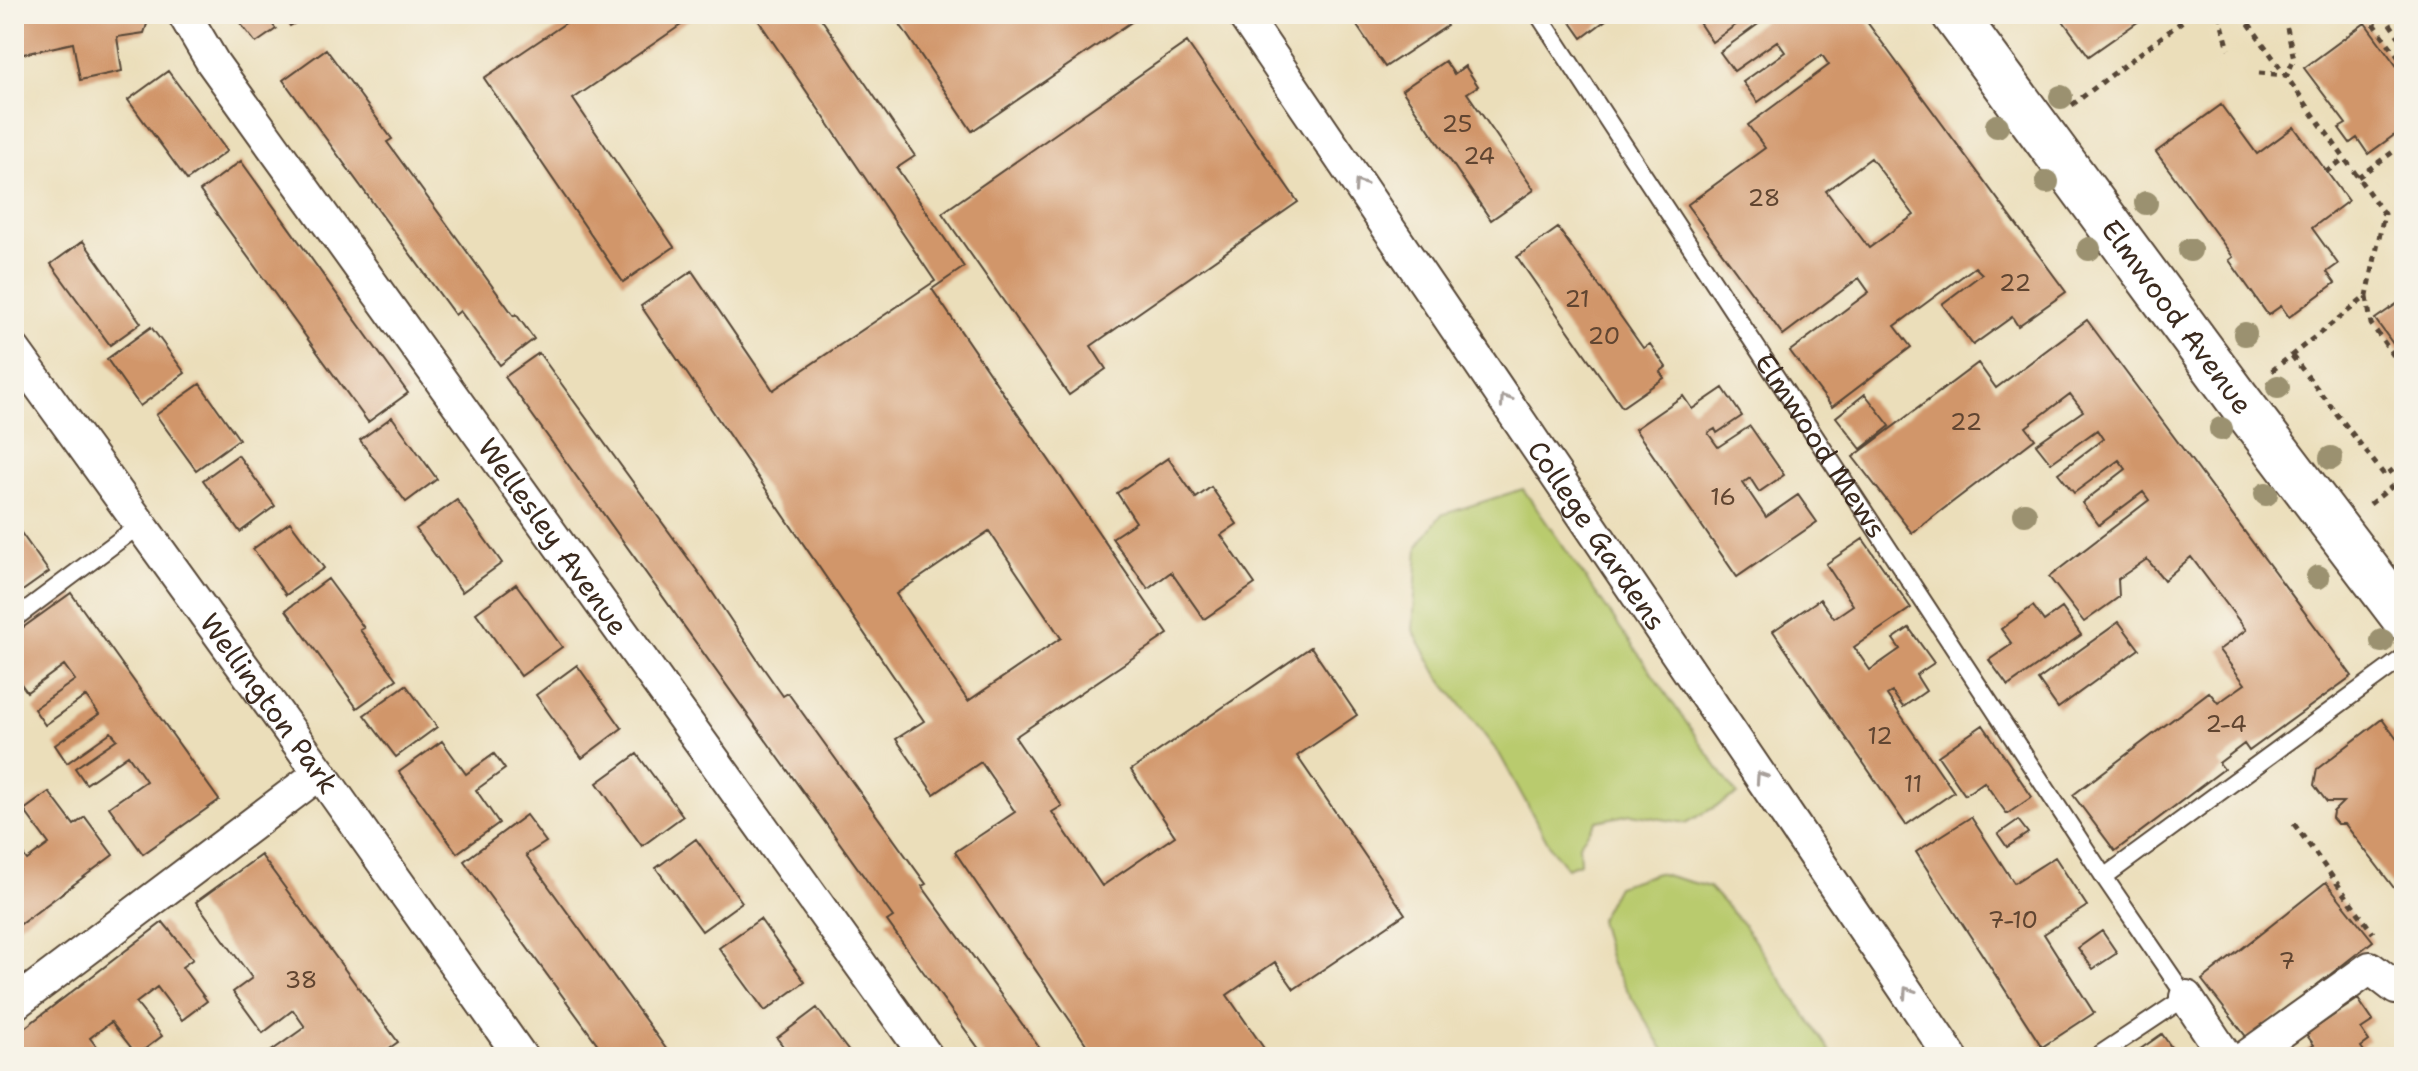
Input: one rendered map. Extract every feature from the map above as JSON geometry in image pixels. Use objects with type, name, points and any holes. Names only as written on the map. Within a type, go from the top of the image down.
[{"type":"street","name":"Wellesley Avenue","points":[[184,14],[213,63],[927,1057]]},
{"type":"street","name":"College Gardens","points":[[1243,14],[1951,1057]]},
{"type":"street","name":"Elmwood Avenue","points":[[1954,14],[2237,398],[2404,618]]},
{"type":"street","name":"Wellington Park","points":[[14,350],[521,1057]]},
{"type":"street","points":[[14,1004],[320,773]]},
{"type":"street","points":[[2246,1057],[2370,968],[2400,993]]},
{"type":"street","name":"Elmwood Mews","points":[[2186,997],[2226,1057]]},
{"type":"lane","name":"Elmwood Mews","points":[[1538,14],[2104,877],[2186,997]]},
{"type":"lane","points":[[14,619],[141,524]]},
{"type":"lane","points":[[2104,877],[2404,657]]},
{"type":"lane","points":[[2096,1057],[2186,997]]},
{"type":"path","points":[[2040,130],[2192,14]]},
{"type":"path","points":[[2221,14],[2229,49]]},
{"type":"path","points":[[2242,14],[2384,214],[2367,296],[2371,324],[2404,370]]},
{"type":"path","points":[[2367,14],[2404,65]]},
{"type":"path","points":[[2383,14],[2404,44]]},
{"type":"path","points":[[2287,28],[2294,59],[2287,75]]},
{"type":"path","points":[[2259,73],[2287,75]]},
{"type":"path","points":[[2358,177],[2404,144]]},
{"type":"path","points":[[2326,172],[2345,158]]},
{"type":"path","points":[[2367,296],[2294,354],[2385,476],[2404,461]]},
{"type":"path","points":[[2390,488],[2404,477]]},
{"type":"path","points":[[2294,824],[2379,942],[2370,968]]},
{"type":"green space","points":[[1523,489],[1737,795],[1686,823],[1631,814],[1597,821],[1579,844],[1580,863],[1567,868],[1551,848],[1500,755],[1437,674],[1413,630],[1418,546],[1441,515]]},
{"type":"green space","points":[[1657,873],[1709,887],[1743,924],[1834,1057],[1668,1057],[1611,964],[1599,920],[1617,886]]},
{"type":"building","points":[[14,14],[141,14],[148,21],[144,33],[117,37],[122,71],[80,80],[73,43],[14,56]]},
{"type":"building","points":[[233,14],[264,14],[276,29],[256,43]]},
{"type":"building","points":[[283,14],[312,14],[290,26]]},
{"type":"building","points":[[579,14],[697,14],[573,99],[674,247],[623,282],[484,78]]},
{"type":"building","points":[[754,14],[818,14],[915,156],[897,168],[964,267],[932,289],[1168,634],[1015,737],[1062,806],[1052,812],[1102,886],[1175,836],[1131,770],[1311,647],[1357,715],[1297,756],[1405,914],[1294,989],[1275,962],[1227,995],[1270,1057],[1095,1057],[955,852],[1015,812],[981,762],[934,794],[896,739],[924,721],[641,306],[692,271],[773,390],[935,281]],"holes":[[[989,531],[1061,638],[968,701],[896,594]]]},
{"type":"building","points":[[893,14],[1143,14],[972,131]]},
{"type":"building","points":[[1349,14],[1438,14],[1447,26],[1385,67]]},
{"type":"building","points":[[1565,14],[1614,14],[1582,38]]},
{"type":"building","points":[[1702,14],[1751,14],[1712,42],[1696,18]]},
{"type":"building","points":[[1772,14],[1861,14],[2066,292],[2018,326],[2012,317],[1973,345],[1942,304],[1982,274],[1975,267],[1895,326],[1911,347],[1832,407],[1790,351],[1869,292],[1859,278],[1783,335],[1687,205],[1765,148],[1748,125],[1829,65],[1822,55],[1758,102],[1743,82],[1785,52],[1777,41],[1734,71],[1720,52]],"holes":[[[1871,158],[1914,215],[1869,248],[1826,191]]]},
{"type":"building","points":[[2058,14],[2149,14],[2089,56]]},
{"type":"building","points":[[2365,23],[2404,76],[2404,128],[2368,154],[2357,138],[2350,143],[2339,128],[2346,124],[2304,68]]},
{"type":"building","points":[[1187,42],[1298,202],[1091,346],[1106,369],[1069,395],[942,213]]},
{"type":"building","points":[[326,49],[392,139],[387,142],[534,339],[500,365],[460,311],[455,315],[283,80]]},
{"type":"building","points":[[1445,61],[1454,74],[1465,66],[1478,86],[1467,93],[1534,190],[1491,220],[1402,90]]},
{"type":"building","points":[[168,71],[227,151],[187,180],[128,100]]},
{"type":"building","points":[[2221,105],[2257,154],[2294,127],[2348,201],[2312,228],[2338,264],[2327,272],[2335,283],[2289,317],[2281,306],[2268,315],[2229,260],[2233,257],[2156,152]]},
{"type":"building","points":[[241,161],[408,393],[368,422],[200,191]]},
{"type":"building","points":[[1558,228],[1643,348],[1650,344],[1666,367],[1660,372],[1664,378],[1622,407],[1517,257]]},
{"type":"building","points":[[83,241],[141,323],[110,345],[51,264]]},
{"type":"building","points":[[2404,299],[2404,359],[2375,319]]},
{"type":"building","points":[[2087,320],[2352,676],[2249,751],[2244,744],[2219,763],[2224,769],[2115,851],[2073,795],[2209,692],[2218,703],[2245,684],[2219,650],[2246,630],[2191,557],[2164,580],[2147,559],[2118,579],[2119,597],[2084,622],[2049,577],[2149,500],[2143,492],[2099,525],[2082,503],[2126,469],[2119,460],[2074,493],[2058,473],[2103,439],[2097,430],[2051,463],[2036,444],[2083,411],[2070,394],[2026,427],[2035,439],[1912,533],[1853,457],[1978,363],[1996,388]]},
{"type":"building","points":[[151,327],[185,373],[140,406],[107,359]]},
{"type":"building","points":[[539,353],[704,580],[783,696],[788,693],[926,884],[922,886],[1046,1057],[985,1057],[922,970],[887,921],[893,917],[505,377]]},
{"type":"building","points":[[200,384],[239,439],[196,470],[156,415]]},
{"type":"building","points":[[1723,388],[1742,416],[1717,433],[1715,429],[1708,433],[1718,447],[1750,426],[1784,475],[1759,492],[1750,478],[1743,483],[1766,517],[1798,495],[1817,522],[1737,577],[1635,429],[1683,396],[1692,409]]},
{"type":"building","points":[[1865,394],[1890,426],[1861,449],[1836,417]]},
{"type":"building","points":[[392,417],[437,479],[406,502],[360,440]]},
{"type":"building","points":[[238,455],[275,506],[240,532],[203,480]]},
{"type":"building","points":[[1168,458],[1196,498],[1211,487],[1237,524],[1221,535],[1255,584],[1204,619],[1171,572],[1148,589],[1112,538],[1136,522],[1117,493]]},
{"type":"building","points":[[457,500],[502,563],[462,592],[416,529]]},
{"type":"building","points":[[290,522],[324,568],[286,595],[253,549]]},
{"type":"building","points":[[14,523],[49,572],[14,597]]},
{"type":"building","points":[[1863,539],[1911,608],[1854,647],[1870,670],[1900,649],[1893,639],[1909,628],[1934,663],[1916,675],[1926,691],[1903,707],[1892,692],[1887,695],[1954,792],[1906,825],[1773,631],[1820,599],[1834,618],[1853,605],[1826,564]]},
{"type":"building","points":[[328,579],[364,628],[360,630],[397,679],[357,708],[286,610]]},
{"type":"building","points":[[516,584],[562,647],[521,676],[476,613]]},
{"type":"building","points":[[71,593],[219,800],[143,854],[109,807],[146,781],[128,755],[86,784],[75,768],[117,739],[111,732],[67,763],[55,745],[99,714],[86,696],[45,725],[34,709],[75,680],[64,665],[27,692],[14,674],[14,634]]},
{"type":"building","points":[[2033,606],[2044,621],[2062,608],[2081,635],[2008,686],[1989,660],[2012,644],[2001,629]]},
{"type":"building","points":[[2119,622],[2139,649],[2058,708],[2038,680]]},
{"type":"building","points":[[577,665],[622,728],[582,758],[536,695]]},
{"type":"building","points":[[406,685],[437,727],[396,757],[364,715]]},
{"type":"building","points":[[2382,719],[2404,749],[2404,901],[2345,824],[2337,824],[2332,818],[2333,812],[2343,802],[2327,802],[2314,785],[2317,769]]},
{"type":"building","points":[[1983,725],[2032,797],[2007,814],[1984,782],[1965,795],[1938,756]]},
{"type":"building","points":[[442,741],[466,774],[494,754],[505,769],[476,790],[499,823],[457,853],[399,772]]},
{"type":"building","points":[[637,754],[683,816],[642,846],[597,783]]},
{"type":"building","points":[[49,792],[74,825],[85,817],[113,855],[14,929],[14,841],[27,860],[49,844],[24,810]]},
{"type":"building","points":[[526,815],[546,842],[526,855],[672,1057],[607,1057],[464,861]]},
{"type":"building","points":[[1971,817],[2014,883],[2055,857],[2087,906],[2044,934],[2094,1013],[2042,1047],[1916,852]]},
{"type":"building","points":[[2018,820],[2028,833],[2007,847],[1998,834]]},
{"type":"building","points":[[696,839],[742,902],[702,931],[656,868]]},
{"type":"building","points":[[261,855],[398,1042],[377,1057],[263,1057],[305,1027],[293,1010],[263,1033],[233,992],[252,978],[196,902]]},
{"type":"building","points":[[2326,882],[2373,941],[2248,1039],[2202,980]]},
{"type":"building","points":[[760,919],[805,982],[765,1011],[719,948]]},
{"type":"building","points":[[163,922],[193,959],[182,967],[207,1001],[182,1020],[157,987],[136,1003],[162,1036],[137,1055],[111,1022],[90,1038],[104,1057],[14,1057],[14,1036]]},
{"type":"building","points":[[2102,931],[2117,953],[2093,969],[2078,948]]},
{"type":"building","points":[[2358,999],[2373,1021],[2361,1029],[2369,1041],[2361,1047],[2368,1057],[2296,1057],[2314,1045],[2306,1034]]},
{"type":"building","points":[[817,1008],[853,1057],[791,1057],[777,1038]]},
{"type":"building","points":[[2162,1034],[2178,1057],[2129,1057]]}]
